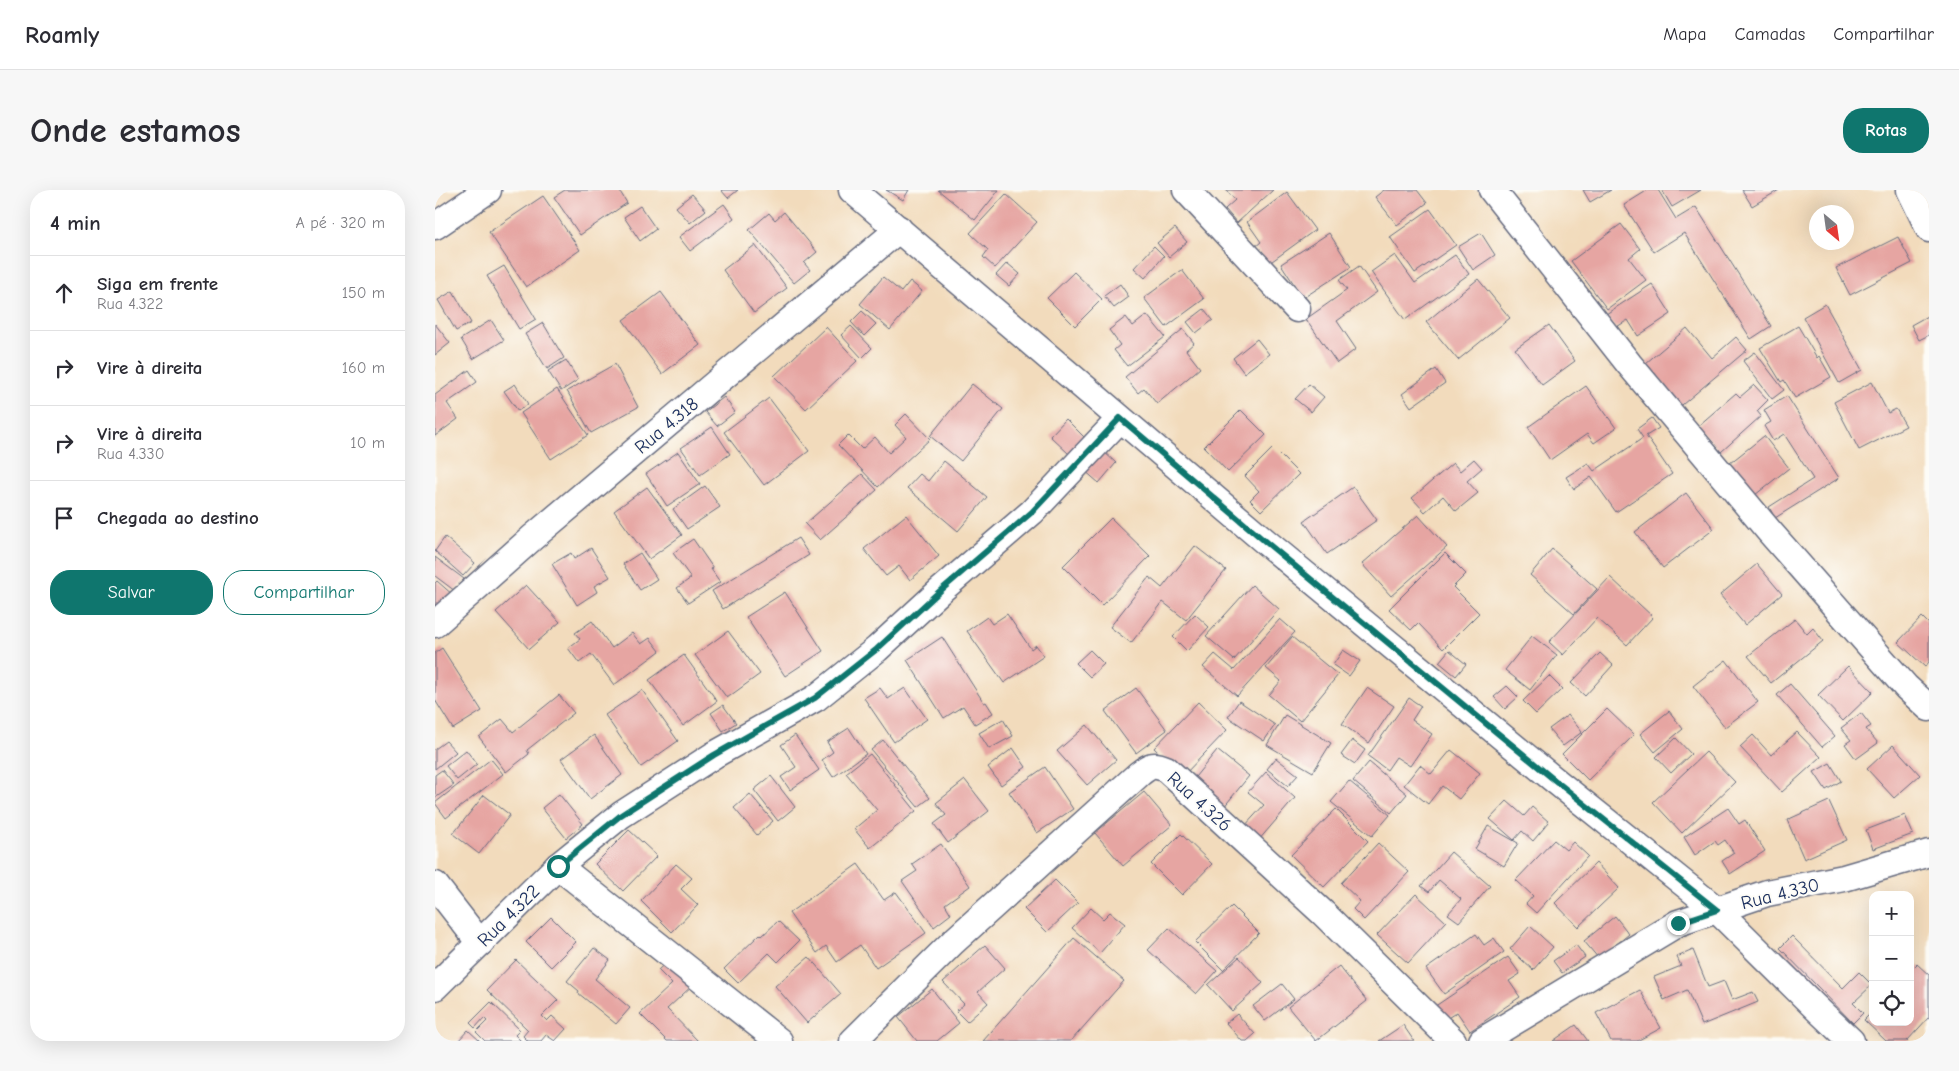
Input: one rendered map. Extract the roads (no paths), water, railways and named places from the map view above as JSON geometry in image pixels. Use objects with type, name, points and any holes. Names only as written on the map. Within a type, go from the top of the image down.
[{"type":"street","points":[[435,226],[488,190]]},
{"type":"street","points":[[852,190],[1327,593],[1552,778],[1717,910],[1815,1008],[1851,1041]]},
{"type":"street","points":[[1186,190],[1297,309]]},
{"type":"street","points":[[1492,190],[1629,364],[1757,516],[1906,687],[1929,708]]},
{"type":"street","points":[[1910,190],[1929,229]]},
{"type":"street","name":"Rua 4.318","points":[[435,624],[540,532],[899,229]]},
{"type":"street","name":"Rua 4.322","points":[[435,987],[558,866],[621,815],[714,755],[815,698],[877,649],[940,591],[1032,512],[1120,418]]},
{"type":"street","name":"Rua 4.326","points":[[863,1038],[953,942],[1139,774],[1150,765],[1156,765],[1165,769],[1173,776],[1323,913],[1453,1041]]},
{"type":"street","name":"Rua 4.330","points":[[1483,1041],[1678,923],[1767,893],[1844,878],[1929,853]]},
{"type":"street","points":[[558,866],[779,1041]]},
{"type":"street","points":[[435,885],[480,943]]}]
